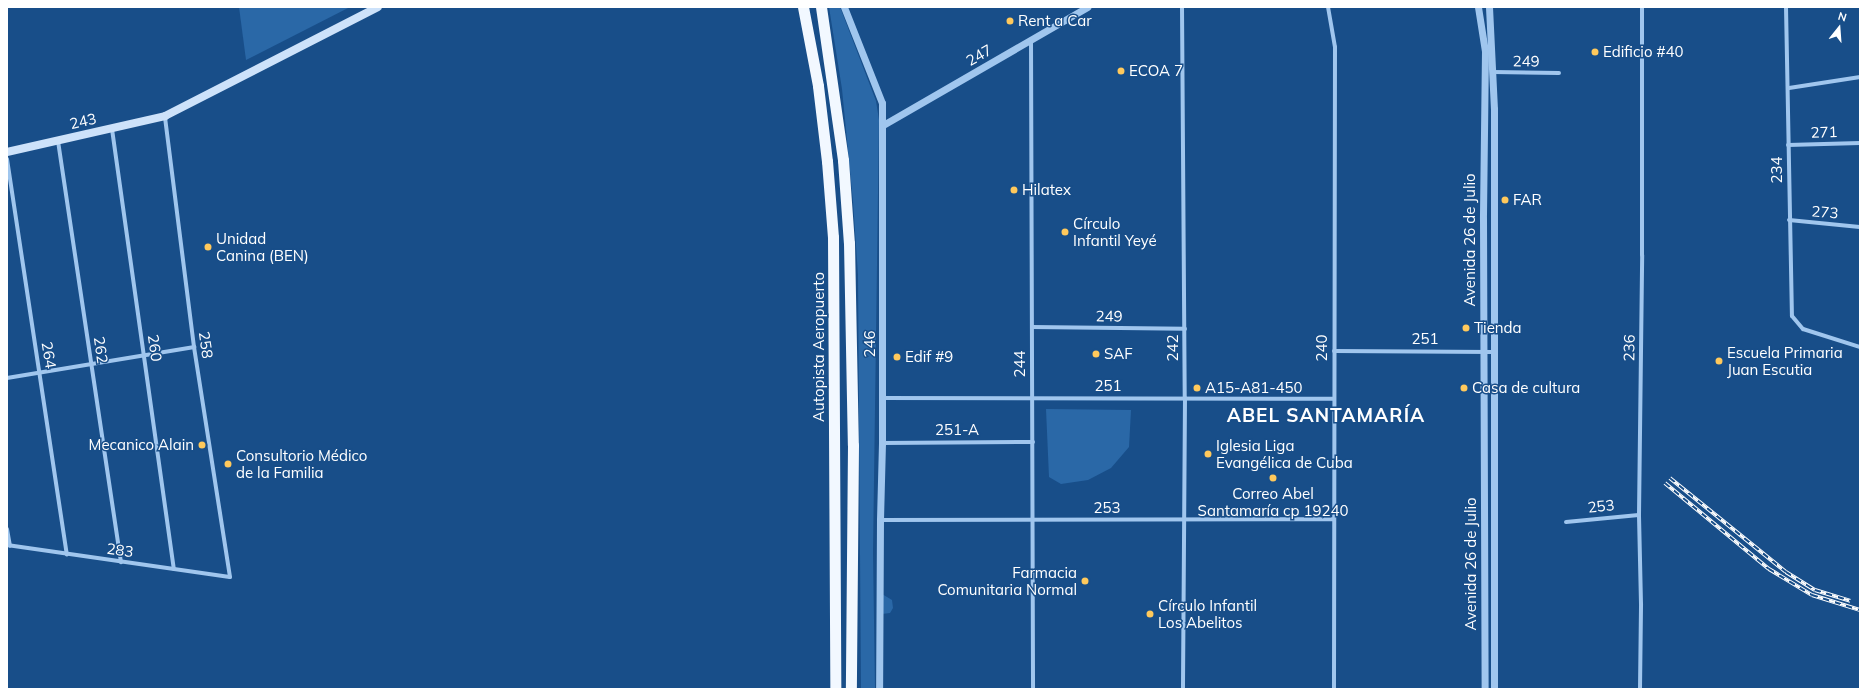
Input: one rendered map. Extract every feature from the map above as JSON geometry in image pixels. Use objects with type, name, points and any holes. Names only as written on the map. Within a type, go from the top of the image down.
[{"type":"highway","name":"Autopista Aeropuerto","points":[[803,7],[818,86],[827,160],[833,237],[835,330],[835,689]]},
{"type":"highway","name":"Autopista Aeropuerto","points":[[821,7],[843,160],[849,243],[852,422],[851,689]]},
{"type":"main road","name":"243","points":[[7,152],[165,116],[378,7]]},
{"type":"street","name":"246","points":[[844,7],[882,103],[882,443],[879,689]]},
{"type":"street","name":"247","points":[[883,125],[1087,7]]},
{"type":"street","name":"242","points":[[1182,7],[1185,329],[1183,689]]},
{"type":"street","name":"240","points":[[1328,7],[1334,47],[1334,689]]},
{"type":"street","name":"Avenida 26 de Julio","points":[[1478,7],[1485,51],[1483,352],[1485,689]]},
{"type":"street","name":"Avenida 26 de Julio","points":[[1488,7],[1493,72],[1494,689]]},
{"type":"street","name":"236","points":[[1640,689],[1641,604],[1639,515],[1643,7]]},
{"type":"street","name":"234","points":[[1786,7],[1792,316],[1804,329],[1860,347]]},
{"type":"street","name":"244","points":[[1031,40],[1033,689]]},
{"type":"street","name":"249","points":[[1493,72],[1559,73]]},
{"type":"street","points":[[1788,88],[1860,77]]},
{"type":"street","name":"258","points":[[165,116],[194,347],[230,577]]},
{"type":"street","name":"260","points":[[112,129],[174,569]]},
{"type":"street","name":"262","points":[[58,141],[121,562]]},
{"type":"street","name":"271","points":[[1788,146],[1860,143]]},
{"type":"street","name":"264","points":[[7,158],[67,554]]},
{"type":"street","name":"273","points":[[1789,220],[1860,227]]},
{"type":"street","name":"249","points":[[1032,327],[1185,329]]},
{"type":"street","points":[[7,378],[39,374],[194,347]]},
{"type":"street","name":"251","points":[[1334,351],[1493,352]]},
{"type":"street","name":"251","points":[[882,398],[1333,398]]},
{"type":"street","name":"251-A","points":[[882,443],[1032,442]]},
{"type":"street","points":[[1484,486],[1493,486]]},
{"type":"street","name":"253","points":[[1566,522],[1639,515]]},
{"type":"street","name":"253","points":[[880,520],[1334,519]]},
{"type":"street","points":[[1484,522],[1493,522]]},
{"type":"street","points":[[7,528],[8,546]]},
{"type":"street","name":"283","points":[[8,546],[230,577]]},
{"type":"shaded area","points":[[239,7],[350,7],[246,60]]},
{"type":"shaded area","points":[[829,7],[840,7],[876,101],[879,120],[873,552],[875,689],[861,689],[858,275],[853,201],[842,89]]},
{"type":"shaded area","points":[[1046,409],[1131,410],[1129,447],[1111,468],[1088,480],[1061,484],[1049,477]]},
{"type":"shaded area","points":[[882,594],[892,600],[893,608],[890,613],[882,614]]},
{"type":"railway","points":[[1670,478],[1786,572],[1815,590],[1850,601]]},
{"type":"railway","points":[[1665,483],[1769,569],[1812,595],[1860,610]]},
{"type":"place","name":"Rent a Car","points":[[1010,21]]},
{"type":"place","name":"Edificio #40","points":[[1595,52]]},
{"type":"place","name":"ECOA 7","points":[[1121,71]]},
{"type":"place","name":"Hilatex","points":[[1014,190]]},
{"type":"place","name":"FAR","points":[[1505,200]]},
{"type":"place","name":"Círculo Infantil Yeyé","points":[[1065,232]]},
{"type":"place","name":"Unidad Canina (BEN)","points":[[208,247]]},
{"type":"place","name":"Tienda","points":[[1466,328]]},
{"type":"place","name":"SAF","points":[[1096,354]]},
{"type":"place","name":"Edif #9","points":[[897,357]]},
{"type":"place","name":"Escuela Primaria Juan Escutia","points":[[1719,361]]},
{"type":"place","name":"A15-A81-450","points":[[1197,388]]},
{"type":"place","name":"Casa de cultura","points":[[1464,388]]},
{"type":"place","name":"Mecanico Alain","points":[[202,445]]},
{"type":"place","name":"Iglesia Liga Evangélica de Cuba","points":[[1208,454]]},
{"type":"place","name":"Consultorio Médico de la Familia","points":[[228,464]]},
{"type":"place","name":"Correo Abel Santamaría cp 19240","points":[[1273,478]]},
{"type":"place","name":"Farmacia Comunitaria Normal","points":[[1085,581]]},
{"type":"place","name":"Círculo Infantil Los Abelitos","points":[[1150,614]]},
{"type":"district","name":"ABEL SANTAMARÍA","points":[[1326,416]]}]
